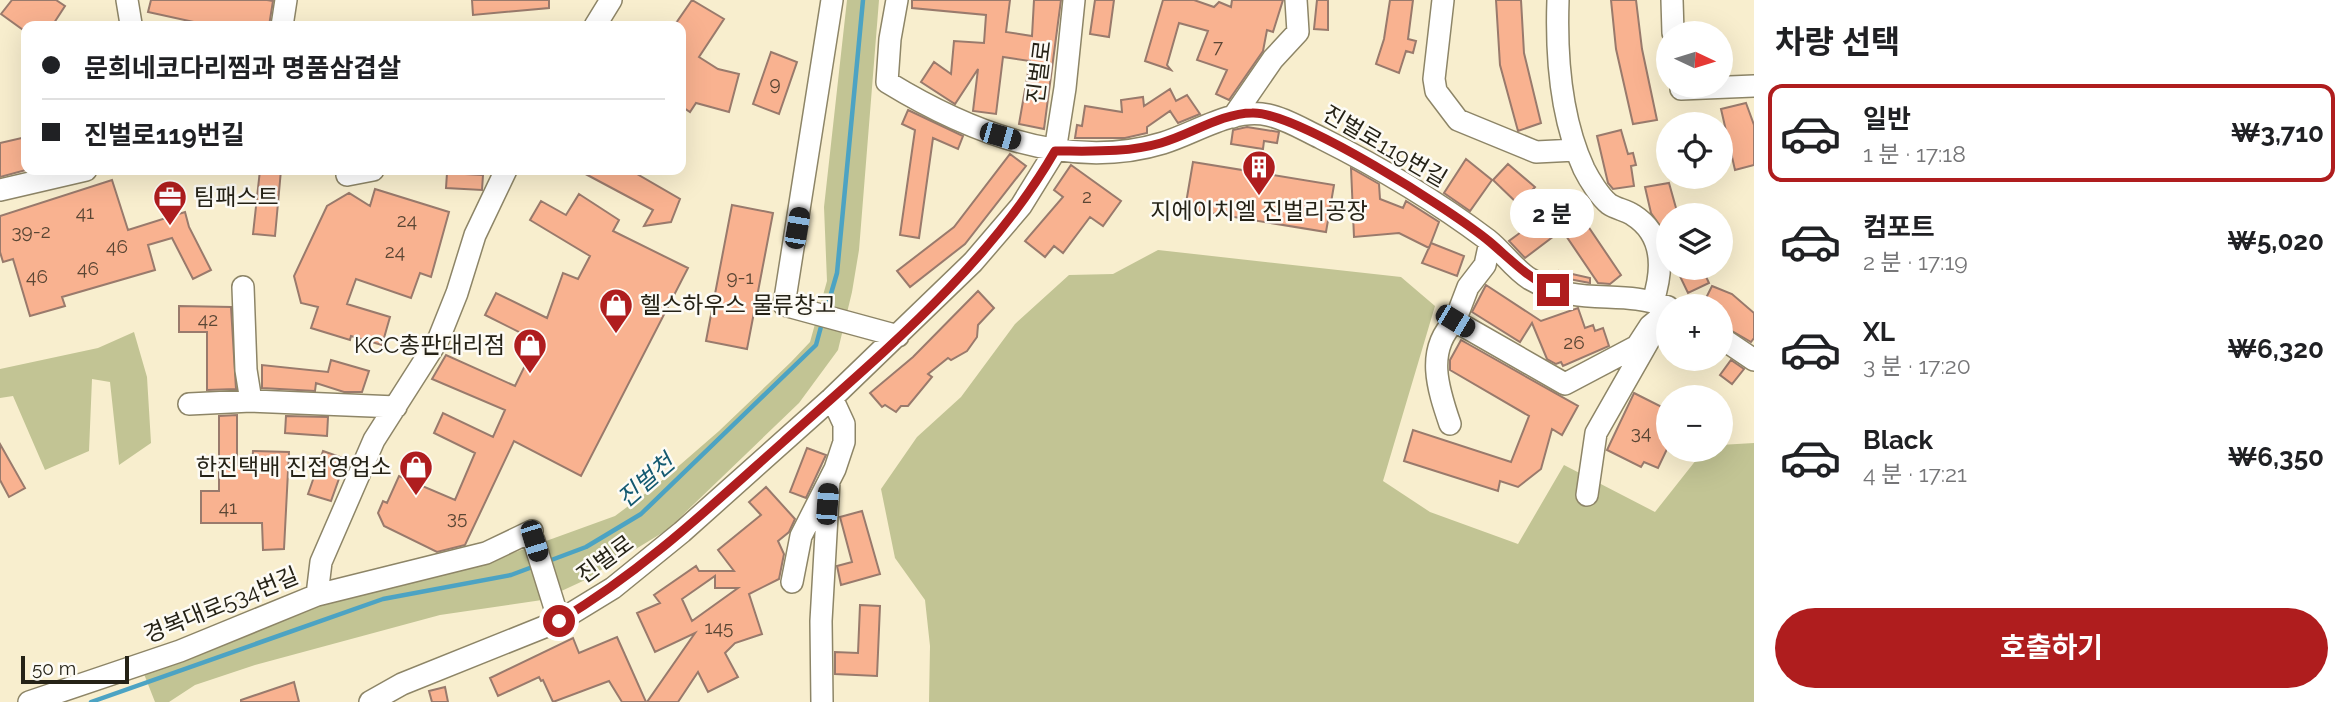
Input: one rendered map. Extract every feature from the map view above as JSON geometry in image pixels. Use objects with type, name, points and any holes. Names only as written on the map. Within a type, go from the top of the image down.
[{"type":"street","points":[[127,0],[130,21]]},
{"type":"street","points":[[283,21],[286,0]]},
{"type":"street","points":[[598,21],[611,0]]},
{"type":"street","points":[[832,0],[784,305],[898,336]]},
{"type":"street","name":"진벌로119번길","points":[[897,0],[890,39],[887,82],[961,120],[1000,136],[1055,151],[1126,150],[1159,144],[1233,117],[1252,113],[1288,121],[1360,158],[1426,197],[1490,242],[1528,278],[1574,297],[1637,298],[1656,305]]},
{"type":"street","name":"진벌로","points":[[370,702],[402,684],[556,611],[613,588],[673,540],[832,398],[973,262],[1021,206],[1055,151],[1074,0]]},
{"type":"street","points":[[1233,117],[1273,59],[1298,32],[1296,0]]},
{"type":"street","points":[[1443,0],[1434,79],[1436,91],[1458,120],[1536,152],[1576,150]]},
{"type":"street","points":[[1559,0],[1558,60],[1576,150],[1586,172],[1608,204],[1634,215],[1650,231],[1662,263],[1663,294]]},
{"type":"street","points":[[1672,0],[1673,21]]},
{"type":"street","points":[[1733,88],[1754,86]]},
{"type":"street","points":[[0,190],[64,175]]},
{"type":"street","name":"경복대로534번길","points":[[29,702],[180,651],[317,595],[321,562],[374,440],[439,338],[475,236],[504,175]]},
{"type":"street","points":[[1450,424],[1437,385],[1439,344],[1455,321],[1468,287],[1485,265],[1490,242]]},
{"type":"street","points":[[243,286],[246,370],[251,401]]},
{"type":"street","points":[[1455,321],[1565,384],[1637,346],[1656,318]]},
{"type":"street","points":[[1587,495],[1597,433],[1656,323]]},
{"type":"street","points":[[1733,346],[1754,360]]},
{"type":"street","points":[[792,582],[801,536],[829,481],[844,442],[844,424],[832,398]]},
{"type":"street","points":[[188,404],[251,401],[396,407]]},
{"type":"street","points":[[822,702],[821,621],[829,481]]},
{"type":"street","points":[[317,595],[486,553],[533,536],[556,611]]},
{"type":"green space","points":[[847,0],[879,0],[859,250],[838,350],[799,403],[667,530],[583,581],[542,600],[440,615],[255,665],[195,685],[169,702],[155,702],[144,674],[323,599],[513,553],[615,516],[658,484],[719,431],[791,362],[810,342],[827,281],[824,207]]},
{"type":"green space","points":[[1158,250],[1401,277],[1435,306],[1383,481],[1430,512],[1518,544],[1564,465],[1655,512],[1695,462],[1733,462],[1733,444],[1754,443],[1754,702],[929,702],[930,646],[925,600],[895,558],[881,489],[917,437],[961,397],[1015,324],[1069,275],[1113,274]]},
{"type":"green space","points":[[134,332],[147,377],[151,443],[119,465],[110,382],[92,379],[89,451],[45,470],[13,396],[0,398],[0,369],[98,348]]},
{"type":"building","points":[[12,0],[56,0],[65,6],[55,21],[21,21],[21,28],[1,14]]},
{"type":"building","points":[[151,0],[273,1],[270,21],[189,21],[148,12]]},
{"type":"building","points":[[472,0],[549,0],[549,8],[473,15]]},
{"type":"building","points":[[692,0],[724,19],[699,57],[718,69],[739,74],[729,112],[696,103],[690,112],[686,109],[686,21],[677,21]]},
{"type":"building","points":[[912,0],[1010,0],[1006,32],[1032,36],[1034,0],[1061,0],[1044,129],[1019,124],[1030,61],[1003,57],[996,114],[973,111],[978,69],[955,104],[921,82],[934,62],[951,74],[954,41],[984,43],[986,15],[912,8]]},
{"type":"building","points":[[1095,0],[1114,0],[1109,37],[1090,34]]},
{"type":"building","points":[[1163,0],[1194,0],[1214,7],[1219,2],[1231,7],[1232,0],[1283,0],[1273,32],[1267,30],[1263,51],[1229,100],[1216,94],[1227,70],[1197,60],[1208,31],[1179,23],[1167,65],[1171,70],[1145,61]]},
{"type":"building","points":[[1317,0],[1328,0],[1328,30],[1314,29]]},
{"type":"building","points":[[1390,0],[1413,0],[1408,39],[1416,41],[1413,53],[1406,51],[1399,73],[1376,64],[1384,39]]},
{"type":"building","points":[[1496,0],[1521,0],[1524,53],[1541,123],[1518,131],[1500,65]]},
{"type":"building","points":[[1611,0],[1636,0],[1642,49],[1656,120],[1633,124],[1616,49]]},
{"type":"building","points":[[771,52],[797,62],[779,114],[753,104]]},
{"type":"building","points":[[1170,89],[1176,101],[1187,95],[1200,114],[1178,123],[1170,111],[1147,127],[1147,133],[1125,138],[1075,138],[1077,125],[1082,126],[1085,106],[1122,112],[1121,100],[1143,97],[1144,106]]},
{"type":"building","points":[[1746,103],[1754,125],[1754,165],[1735,170],[1733,112],[1722,112],[1721,109]]},
{"type":"building","points":[[908,110],[963,136],[958,149],[933,138],[919,238],[900,235],[915,130],[902,124]]},
{"type":"building","points":[[1247,127],[1279,132],[1277,143],[1264,141],[1263,149],[1231,144],[1233,130]]},
{"type":"building","points":[[1621,130],[1628,154],[1633,153],[1636,165],[1631,166],[1634,186],[1613,189],[1608,183],[1597,136]]},
{"type":"building","points":[[21,138],[21,171],[0,177],[0,143]]},
{"type":"building","points":[[1010,154],[1026,166],[965,244],[910,287],[897,271],[954,227]]},
{"type":"building","points":[[1466,159],[1492,180],[1470,211],[1444,193]]},
{"type":"building","name":"지에이치엘 진벌리공장","points":[[1193,162],[1334,185],[1326,232],[1185,209]]},
{"type":"building","points":[[1508,164],[1535,187],[1519,205],[1493,180]]},
{"type":"building","points":[[1071,165],[1121,201],[1103,226],[1090,217],[1063,253],[1054,246],[1045,257],[1025,241],[1063,197],[1054,190]]},
{"type":"building","points":[[1351,168],[1379,184],[1380,199],[1403,208],[1406,201],[1439,222],[1429,248],[1399,233],[1354,237]]},
{"type":"building","points":[[259,175],[281,175],[275,236],[253,234]]},
{"type":"building","points":[[447,175],[483,175],[482,190],[446,188]]},
{"type":"building","points":[[587,175],[639,175],[680,199],[671,222],[644,226],[653,210]]},
{"type":"building","points":[[112,180],[128,230],[185,212],[189,227],[211,270],[193,279],[172,238],[148,245],[155,270],[62,297],[65,306],[30,316],[13,259],[3,262],[0,252],[0,216]]},
{"type":"building","points":[[1656,185],[1656,189],[1671,189],[1675,203],[1656,203],[1656,220],[1651,213],[1645,187]]},
{"type":"building","points":[[375,189],[449,212],[431,277],[420,273],[411,298],[356,279],[347,304],[390,317],[382,345],[351,336],[350,340],[311,328],[318,307],[301,303],[294,276],[327,206],[349,193],[370,206]]},
{"type":"building","points":[[579,194],[619,220],[613,231],[688,268],[581,476],[514,441],[465,545],[437,552],[384,526],[378,513],[383,501],[387,503],[399,476],[455,500],[475,453],[434,433],[443,413],[493,437],[505,410],[432,379],[446,355],[515,386],[537,341],[485,315],[496,293],[547,318],[563,273],[578,279],[590,256],[530,220],[541,201],[566,215]]},
{"type":"building","points":[[1571,201],[1621,275],[1610,284],[1598,283],[1562,230],[1525,258],[1509,241],[1544,215],[1546,218]]},
{"type":"building","points":[[732,205],[773,213],[747,349],[706,341]]},
{"type":"building","points":[[1431,243],[1464,256],[1457,276],[1422,263]]},
{"type":"building","points":[[1559,271],[1590,278],[1590,283],[1558,277]]},
{"type":"building","points":[[1682,280],[1708,280],[1709,283],[1688,293]]},
{"type":"building","points":[[1486,285],[1541,321],[1578,308],[1585,328],[1593,325],[1595,331],[1603,328],[1609,346],[1563,366],[1561,362],[1556,364],[1547,359],[1532,323],[1520,342],[1472,312]]},
{"type":"building","points":[[1712,286],[1732,294],[1708,294]]},
{"type":"building","points":[[978,291],[994,308],[978,325],[977,337],[967,351],[951,360],[948,358],[928,374],[932,377],[908,406],[901,406],[896,412],[885,405],[882,407],[870,393],[913,357]]},
{"type":"building","points":[[1733,295],[1754,313],[1754,338],[1751,342],[1733,332]]},
{"type":"building","points":[[179,306],[231,307],[236,389],[207,390],[207,332],[179,332]]},
{"type":"building","points":[[1461,340],[1578,406],[1562,435],[1552,429],[1541,469],[1518,487],[1500,481],[1498,491],[1404,461],[1413,430],[1511,462],[1529,416],[1450,370],[1450,360]]},
{"type":"building","points":[[331,360],[369,371],[362,392],[344,392],[316,383],[315,391],[262,388],[262,365],[328,372]]},
{"type":"building","points":[[1733,361],[1744,369],[1732,384],[1720,375],[1723,371],[1733,371]]},
{"type":"building","points":[[1634,393],[1656,404],[1656,462],[1661,462],[1658,468],[1644,462],[1641,467],[1607,450]]},
{"type":"building","points":[[237,415],[237,465],[252,466],[253,451],[289,452],[284,549],[263,550],[262,523],[201,523],[201,491],[219,491],[219,416]]},
{"type":"building","points":[[286,416],[328,417],[327,436],[285,433]]},
{"type":"building","points":[[0,444],[25,488],[9,497],[0,480]]},
{"type":"building","points":[[807,448],[826,455],[806,498],[790,492]]},
{"type":"building","points":[[323,451],[346,459],[331,501],[308,494]]},
{"type":"building","points":[[766,487],[795,519],[789,532],[778,541],[784,554],[779,579],[749,594],[762,634],[735,643],[725,653],[738,677],[708,692],[698,672],[678,702],[647,702],[695,633],[655,652],[637,613],[660,603],[654,595],[696,566],[699,571],[734,571],[718,550],[761,515],[749,502]],"holes":[[[715,576],[715,588],[738,588],[692,621],[682,599]]]},
{"type":"building","points":[[862,511],[880,574],[841,585],[837,566],[852,562],[840,517]]},
{"type":"building","points":[[860,605],[880,606],[877,676],[835,674],[835,652],[858,653]]},
{"type":"building","points":[[617,637],[646,702],[622,702],[609,681],[553,702],[539,677],[498,696],[490,678],[573,638],[579,653]]},
{"type":"building","points":[[294,682],[299,702],[241,702],[241,700]]},
{"type":"building","points":[[445,687],[448,702],[432,702],[429,691]]},
{"type":"waterway","name":"진벌천","points":[[826,311],[837,273],[863,0]]},
{"type":"waterway","name":"진벌천","points":[[546,562],[586,547],[641,514],[816,345],[822,323]]},
{"type":"waterway","name":"진벌천","points":[[91,702],[383,599],[511,575],[535,566]]},
{"type":"place","name":"지에이치엘 진벌리공장","points":[[1259,197]]},
{"type":"place","name":"팀패스트","points":[[170,227]]},
{"type":"place","name":"헬스하우스 물류창고","points":[[616,335]]},
{"type":"place","name":"KCC총판대리점","points":[[530,375]]},
{"type":"place","name":"한진택배 진접영업소","points":[[416,497]]},
{"type":"route","points":[[559,621],[613,588],[682,532],[898,336],[973,262],[1021,206],[1055,151],[1126,150],[1159,144],[1233,117],[1252,113],[1270,115],[1288,121],[1360,158],[1426,197],[1490,242],[1528,278],[1553,290]]}]
